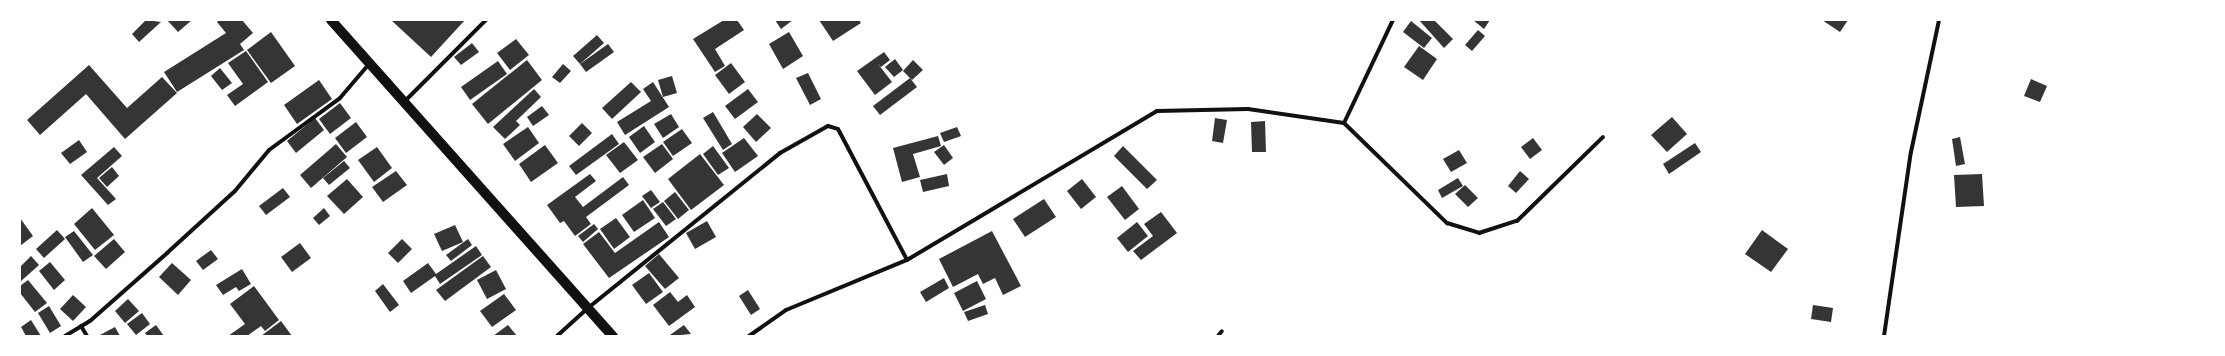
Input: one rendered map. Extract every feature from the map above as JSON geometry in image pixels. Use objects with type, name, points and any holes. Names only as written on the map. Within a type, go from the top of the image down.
[{"type":"main road","points":[[331,20],[405,101],[613,336]]},
{"type":"street","points":[[405,101],[486,20]]},
{"type":"street","points":[[1344,124],[1393,20]]},
{"type":"street","points":[[1884,336],[1911,152],[1939,20]]},
{"type":"street","points":[[65,336],[81,326],[235,191],[269,150],[340,98],[371,63]]},
{"type":"street","points":[[748,336],[786,310],[907,260],[1157,111],[1248,109],[1344,124],[1447,223],[1479,233],[1517,221],[1603,136]]},
{"type":"street","points":[[557,336],[588,308],[780,153],[828,126],[838,129],[907,260]]},
{"type":"street","points":[[81,326],[88,336]]},
{"type":"street","points":[[1218,336],[1222,331]]},
{"type":"building","points":[[146,20],[161,22],[139,42],[132,34]]},
{"type":"building","points":[[167,20],[192,20],[178,32]]},
{"type":"building","points":[[219,20],[242,20],[253,33],[240,44],[244,50],[177,92],[164,72],[226,33],[217,22]]},
{"type":"building","points":[[391,20],[465,20],[431,57]]},
{"type":"building","points":[[724,20],[737,20],[744,30],[715,49],[725,66],[715,72],[693,39]]},
{"type":"building","points":[[775,20],[793,20],[781,29]]},
{"type":"building","points":[[819,20],[859,20],[861,23],[833,41]]},
{"type":"building","points":[[1419,20],[1434,20],[1453,39],[1444,48]]},
{"type":"building","points":[[1473,20],[1490,20],[1484,29]]},
{"type":"building","points":[[1822,20],[1848,20],[1840,32]]},
{"type":"building","points":[[1411,21],[1432,38],[1424,48],[1403,32]]},
{"type":"building","points":[[1478,30],[1485,36],[1472,51],[1465,45]]},
{"type":"building","points":[[271,32],[295,66],[271,83],[247,50]]},
{"type":"building","points":[[789,32],[803,56],[783,69],[769,44]]},
{"type":"building","points":[[597,35],[604,43],[580,64],[573,56]]},
{"type":"building","points":[[516,39],[529,55],[510,70],[497,53]]},
{"type":"building","points":[[472,43],[479,52],[461,65],[454,57]]},
{"type":"building","points":[[608,44],[614,52],[586,72],[580,64]]},
{"type":"building","points":[[1419,46],[1437,59],[1423,80],[1404,67]]},
{"type":"building","points":[[246,51],[268,82],[235,106],[227,95],[243,84],[228,63]]},
{"type":"building","points":[[884,52],[890,60],[881,67],[878,64],[892,82],[875,95],[857,71]]},
{"type":"building","points":[[895,59],[903,70],[894,77],[885,67]]},
{"type":"building","points":[[527,60],[542,80],[488,124],[472,104]]},
{"type":"building","points":[[913,60],[923,70],[912,80],[903,71]]},
{"type":"building","points":[[498,61],[507,74],[470,100],[461,87]]},
{"type":"building","points":[[731,63],[745,82],[729,94],[715,75]]},
{"type":"building","points":[[563,64],[571,71],[560,83],[552,77]]},
{"type":"building","points":[[89,65],[127,108],[162,77],[177,93],[125,139],[86,94],[40,135],[27,120]]},
{"type":"building","points":[[220,68],[232,83],[222,90],[211,76]]},
{"type":"building","points":[[808,73],[821,99],[810,105],[796,78]]},
{"type":"building","points":[[672,76],[677,93],[663,97],[658,80]]},
{"type":"building","points":[[910,78],[917,87],[880,115],[873,106]]},
{"type":"building","points":[[2031,79],[2047,86],[2040,102],[2024,96]]},
{"type":"building","points":[[319,80],[332,99],[297,124],[284,105]]},
{"type":"building","points":[[631,82],[641,92],[612,119],[602,108]]},
{"type":"building","points":[[653,82],[669,107],[625,135],[617,122],[651,101],[643,89]]},
{"type":"building","points":[[534,89],[541,97],[516,121],[520,125],[505,139],[493,127]]},
{"type":"building","points":[[748,89],[758,102],[735,119],[725,106]]},
{"type":"building","points":[[340,103],[351,118],[330,134],[319,119]]},
{"type":"building","points":[[542,106],[549,115],[533,126],[527,117]]},
{"type":"building","points":[[713,112],[732,144],[723,150],[703,118]]},
{"type":"building","points":[[671,114],[679,127],[663,138],[654,124]]},
{"type":"building","points":[[757,114],[771,128],[756,142],[743,127]]},
{"type":"building","points":[[1672,117],[1687,134],[1667,152],[1651,135]]},
{"type":"building","points":[[315,118],[324,130],[296,153],[287,141]]},
{"type":"building","points":[[1215,118],[1227,120],[1223,143],[1212,141]]},
{"type":"building","points":[[1265,121],[1266,152],[1252,152],[1251,122]]},
{"type":"building","points":[[356,122],[367,137],[346,153],[335,138]]},
{"type":"building","points":[[582,123],[592,133],[579,146],[569,136]]},
{"type":"building","points":[[644,126],[655,142],[640,153],[629,137]]},
{"type":"building","points":[[528,127],[539,143],[515,161],[503,144]]},
{"type":"building","points":[[957,127],[961,136],[944,142],[940,133]]},
{"type":"building","points":[[682,129],[692,143],[673,156],[663,142]]},
{"type":"building","points":[[612,134],[619,144],[576,175],[569,166]]},
{"type":"building","points":[[938,136],[941,146],[913,154],[920,177],[902,182],[893,148]]},
{"type":"building","points":[[1960,137],[1965,164],[1956,166],[1952,139]]},
{"type":"building","points":[[744,138],[758,156],[735,172],[722,153]]},
{"type":"building","points":[[1533,138],[1542,150],[1530,159],[1521,147]]},
{"type":"building","points":[[79,140],[87,152],[70,164],[61,153]]},
{"type":"building","points":[[624,142],[638,160],[620,173],[606,155]]},
{"type":"building","points":[[1695,143],[1701,152],[1669,174],[1663,164]]},
{"type":"building","points":[[336,144],[347,157],[311,188],[300,175]]},
{"type":"building","points":[[662,144],[673,159],[655,173],[643,157]]},
{"type":"building","points":[[545,145],[558,163],[531,182],[519,164]]},
{"type":"building","points":[[944,145],[953,158],[944,165],[934,152]]},
{"type":"building","points":[[713,146],[729,168],[718,175],[703,154]]},
{"type":"building","points":[[1123,146],[1157,180],[1147,189],[1114,156]]},
{"type":"building","points":[[114,147],[122,156],[97,178],[116,199],[108,205],[81,175]]},
{"type":"building","points":[[377,147],[392,168],[374,182],[358,160]]},
{"type":"building","points":[[1459,150],[1467,163],[1451,172],[1443,159]]},
{"type":"building","points":[[700,154],[724,185],[691,210],[668,179]]},
{"type":"building","points":[[344,161],[350,168],[329,185],[323,178]]},
{"type":"building","points":[[112,167],[119,176],[107,187],[99,178]]},
{"type":"building","points":[[396,171],[407,185],[383,202],[372,187]]},
{"type":"building","points":[[1520,171],[1529,179],[1516,193],[1508,186]]},
{"type":"building","points":[[590,174],[596,181],[575,197],[583,207],[623,177],[629,185],[586,217],[591,224],[575,236],[564,221],[560,223],[547,205]]},
{"type":"building","points":[[947,174],[949,186],[923,192],[920,180]]},
{"type":"building","points":[[1982,174],[1984,206],[1956,207],[1954,175]]},
{"type":"building","points":[[1458,178],[1463,186],[1442,198],[1438,190]]},
{"type":"building","points":[[347,179],[363,197],[344,214],[327,196]]},
{"type":"building","points":[[1082,179],[1096,197],[1081,209],[1067,191]]},
{"type":"building","points":[[1465,185],[1478,198],[1468,207],[1455,194]]},
{"type":"building","points":[[1122,186],[1139,209],[1125,220],[1107,197]]},
{"type":"building","points":[[283,188],[290,197],[266,215],[259,206]]},
{"type":"building","points":[[651,190],[660,202],[651,208],[642,196]]},
{"type":"building","points":[[675,192],[689,210],[678,219],[664,201]]},
{"type":"building","points":[[1044,199],[1056,217],[1025,237],[1013,219]]},
{"type":"building","points":[[643,200],[655,218],[634,232],[622,215]]},
{"type":"building","points":[[663,202],[676,219],[666,226],[653,209]]},
{"type":"building","points":[[92,208],[114,235],[95,250],[74,224]]},
{"type":"building","points":[[324,208],[330,216],[319,225],[313,218]]},
{"type":"building","points":[[1161,212],[1177,233],[1141,260],[1133,251],[1153,236],[1144,224]]},
{"type":"building","points":[[20,218],[33,236],[20,246]]},
{"type":"building","points":[[616,218],[630,237],[614,249],[600,229]]},
{"type":"building","points":[[707,221],[716,237],[695,249],[686,233]]},
{"type":"building","points":[[659,222],[669,237],[609,278],[583,244],[599,232],[615,253]]},
{"type":"building","points":[[1137,222],[1148,236],[1128,252],[1117,238]]},
{"type":"building","points":[[594,224],[598,229],[583,242],[578,236]]},
{"type":"building","points":[[455,225],[463,242],[442,251],[434,234]]},
{"type":"building","points":[[57,230],[65,239],[44,258],[36,249]]},
{"type":"building","points":[[1762,230],[1788,249],[1771,272],[1745,254]]},
{"type":"building","points":[[74,231],[93,255],[83,262],[65,237]]},
{"type":"building","points":[[992,231],[1021,286],[1003,295],[995,278],[983,284],[978,274],[953,287],[939,259]]},
{"type":"building","points":[[114,239],[125,252],[106,269],[94,256]]},
{"type":"building","points":[[402,239],[412,249],[398,263],[388,253]]},
{"type":"building","points":[[468,239],[472,245],[451,261],[446,255]]},
{"type":"building","points":[[300,243],[311,258],[292,272],[281,257]]},
{"type":"building","points":[[476,246],[482,255],[440,284],[435,276],[411,293],[403,281],[428,263],[436,274]]},
{"type":"building","points":[[211,250],[218,259],[203,270],[196,261]]},
{"type":"building","points":[[659,254],[679,278],[665,289],[645,266]]},
{"type":"building","points":[[31,256],[39,265],[20,282],[20,267]]},
{"type":"building","points":[[483,256],[491,267],[445,301],[436,290]]},
{"type":"building","points":[[50,262],[65,280],[54,290],[39,271]]},
{"type":"building","points":[[172,263],[191,280],[178,295],[159,277]]},
{"type":"building","points":[[242,269],[251,284],[239,291],[236,287],[223,295],[216,285]]},
{"type":"building","points":[[496,270],[506,289],[487,299],[477,280]]},
{"type":"building","points":[[649,273],[663,292],[646,304],[632,285]]},
{"type":"building","points":[[944,278],[949,288],[926,302],[920,292]]},
{"type":"building","points":[[28,280],[47,303],[35,312],[20,293],[20,286]]},
{"type":"building","points":[[977,281],[986,299],[963,311],[954,293]]},
{"type":"building","points":[[383,284],[399,305],[390,312],[375,291]]},
{"type":"building","points":[[254,286],[279,320],[265,331],[261,326],[247,336],[228,336],[245,324],[230,304]]},
{"type":"building","points":[[748,290],[760,309],[751,315],[739,296]]},
{"type":"building","points":[[670,292],[678,302],[687,295],[695,307],[669,326],[653,305]]},
{"type":"building","points":[[504,294],[516,310],[492,327],[480,311]]},
{"type":"building","points":[[73,295],[86,307],[73,321],[60,309]]},
{"type":"building","points":[[128,299],[139,311],[125,323],[115,311]]},
{"type":"building","points":[[985,305],[988,314],[968,321],[964,312]]},
{"type":"building","points":[[1813,305],[1833,308],[1831,322],[1811,319]]},
{"type":"building","points":[[49,306],[61,326],[50,333],[38,313]]},
{"type":"building","points":[[142,313],[150,324],[136,335],[127,324]]},
{"type":"building","points":[[31,320],[41,336],[26,336],[21,327]]},
{"type":"building","points":[[281,321],[292,336],[261,336]]},
{"type":"building","points":[[156,325],[164,336],[147,336],[145,333]]},
{"type":"building","points":[[508,325],[517,336],[493,336]]},
{"type":"building","points":[[684,325],[691,334],[670,335]]},
{"type":"building","points":[[115,327],[120,336],[98,336]]}]
